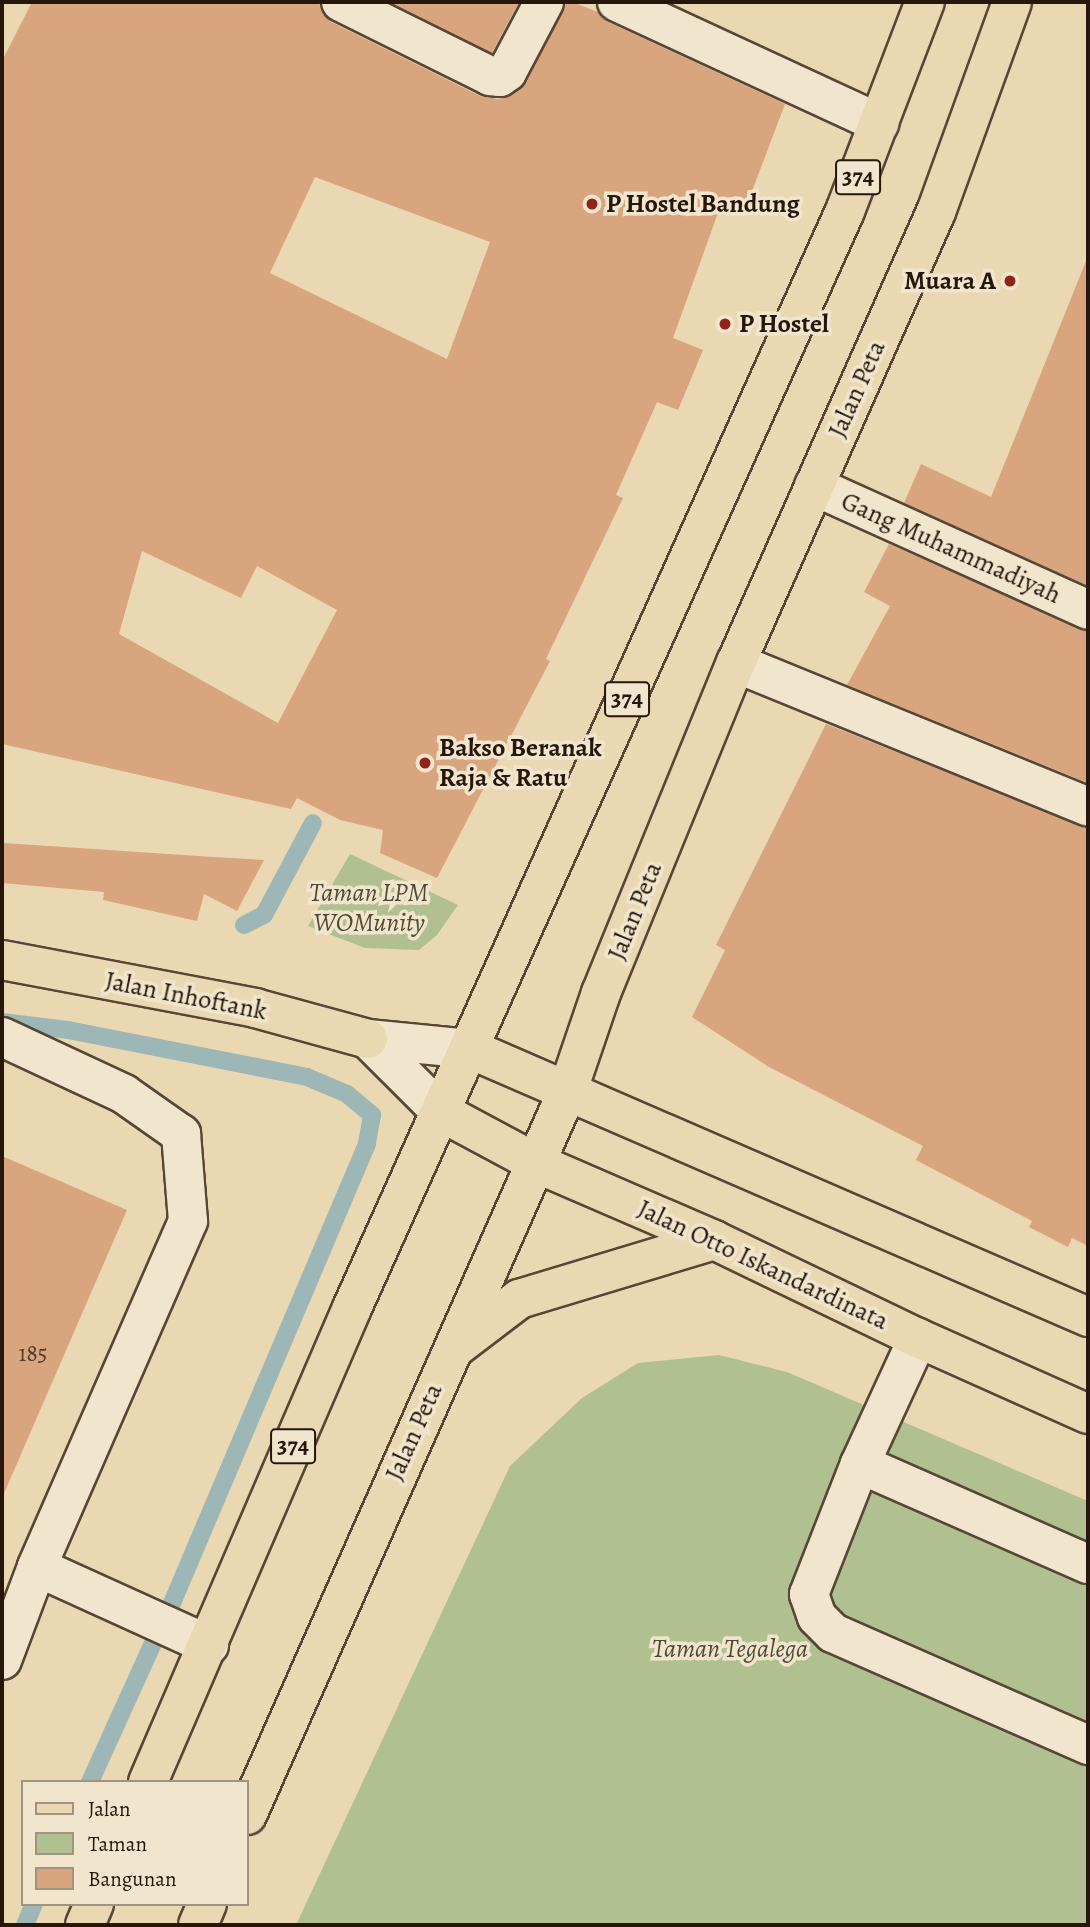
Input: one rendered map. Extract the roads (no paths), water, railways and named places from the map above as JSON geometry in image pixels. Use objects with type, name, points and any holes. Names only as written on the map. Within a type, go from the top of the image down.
[{"type":"main road","name":"374","points":[[149,1780],[352,1308],[840,223],[925,2]]},
{"type":"main road","name":"Jalan Peta","points":[[248,1813],[449,1353],[500,1248],[568,1090],[601,993],[736,663],[936,212],[1012,2]]},
{"type":"main road","name":"Jalan Inhoftank","points":[[2,960],[255,1008],[368,1038]]},
{"type":"main road","points":[[470,1049],[1088,1317]]},
{"type":"main road","name":"Jalan Otto Iskandardinata","points":[[441,1112],[536,1163],[714,1240],[918,1338],[1088,1414]]},
{"type":"main road","points":[[449,1353],[519,1299],[714,1240]]},
{"type":"main road","points":[[85,1925],[93,1906]]},
{"type":"main road","points":[[198,1925],[206,1906]]},
{"type":"street","points":[[341,2],[490,76],[500,77],[508,72],[544,2]]},
{"type":"street","points":[[617,2],[878,122]]},
{"type":"street","name":"Gang Muhammadiyah","points":[[814,486],[1088,610]]},
{"type":"street","points":[[736,663],[1088,807]]},
{"type":"street","points":[[2,1037],[124,1094],[181,1134],[188,1221],[37,1567],[2,1660]]},
{"type":"street","points":[[368,1038],[441,1112]]},
{"type":"street","name":"Jalan Inhoftank","points":[[368,1038],[470,1049]]},
{"type":"street","points":[[918,1338],[860,1464],[809,1594],[817,1617],[833,1633],[1088,1745]]},
{"type":"street","points":[[860,1464],[1088,1564]]},
{"type":"street","points":[[37,1567],[209,1645]]},
{"type":"waterway","points":[[244,925],[264,915],[313,823]]},
{"type":"waterway","points":[[2,1022],[68,1030],[307,1077],[347,1094],[372,1115],[367,1144],[164,1622]]},
{"type":"waterway","points":[[91,1780],[160,1628]]},
{"type":"waterway","points":[[25,1925],[33,1906]]},
{"type":"place","name":"P Hostel Bandung","points":[[592,204]]},
{"type":"place","name":"Muara A","points":[[1010,281]]},
{"type":"place","name":"P Hostel","points":[[725,324]]},
{"type":"place","name":"Bakso Beranak Raja & Ratu","points":[[425,763]]},
{"type":"park label","name":"Taman LPM WOMunity","points":[[369,908]]},
{"type":"park label","name":"Taman Tegalega","points":[[730,1649]]}]
